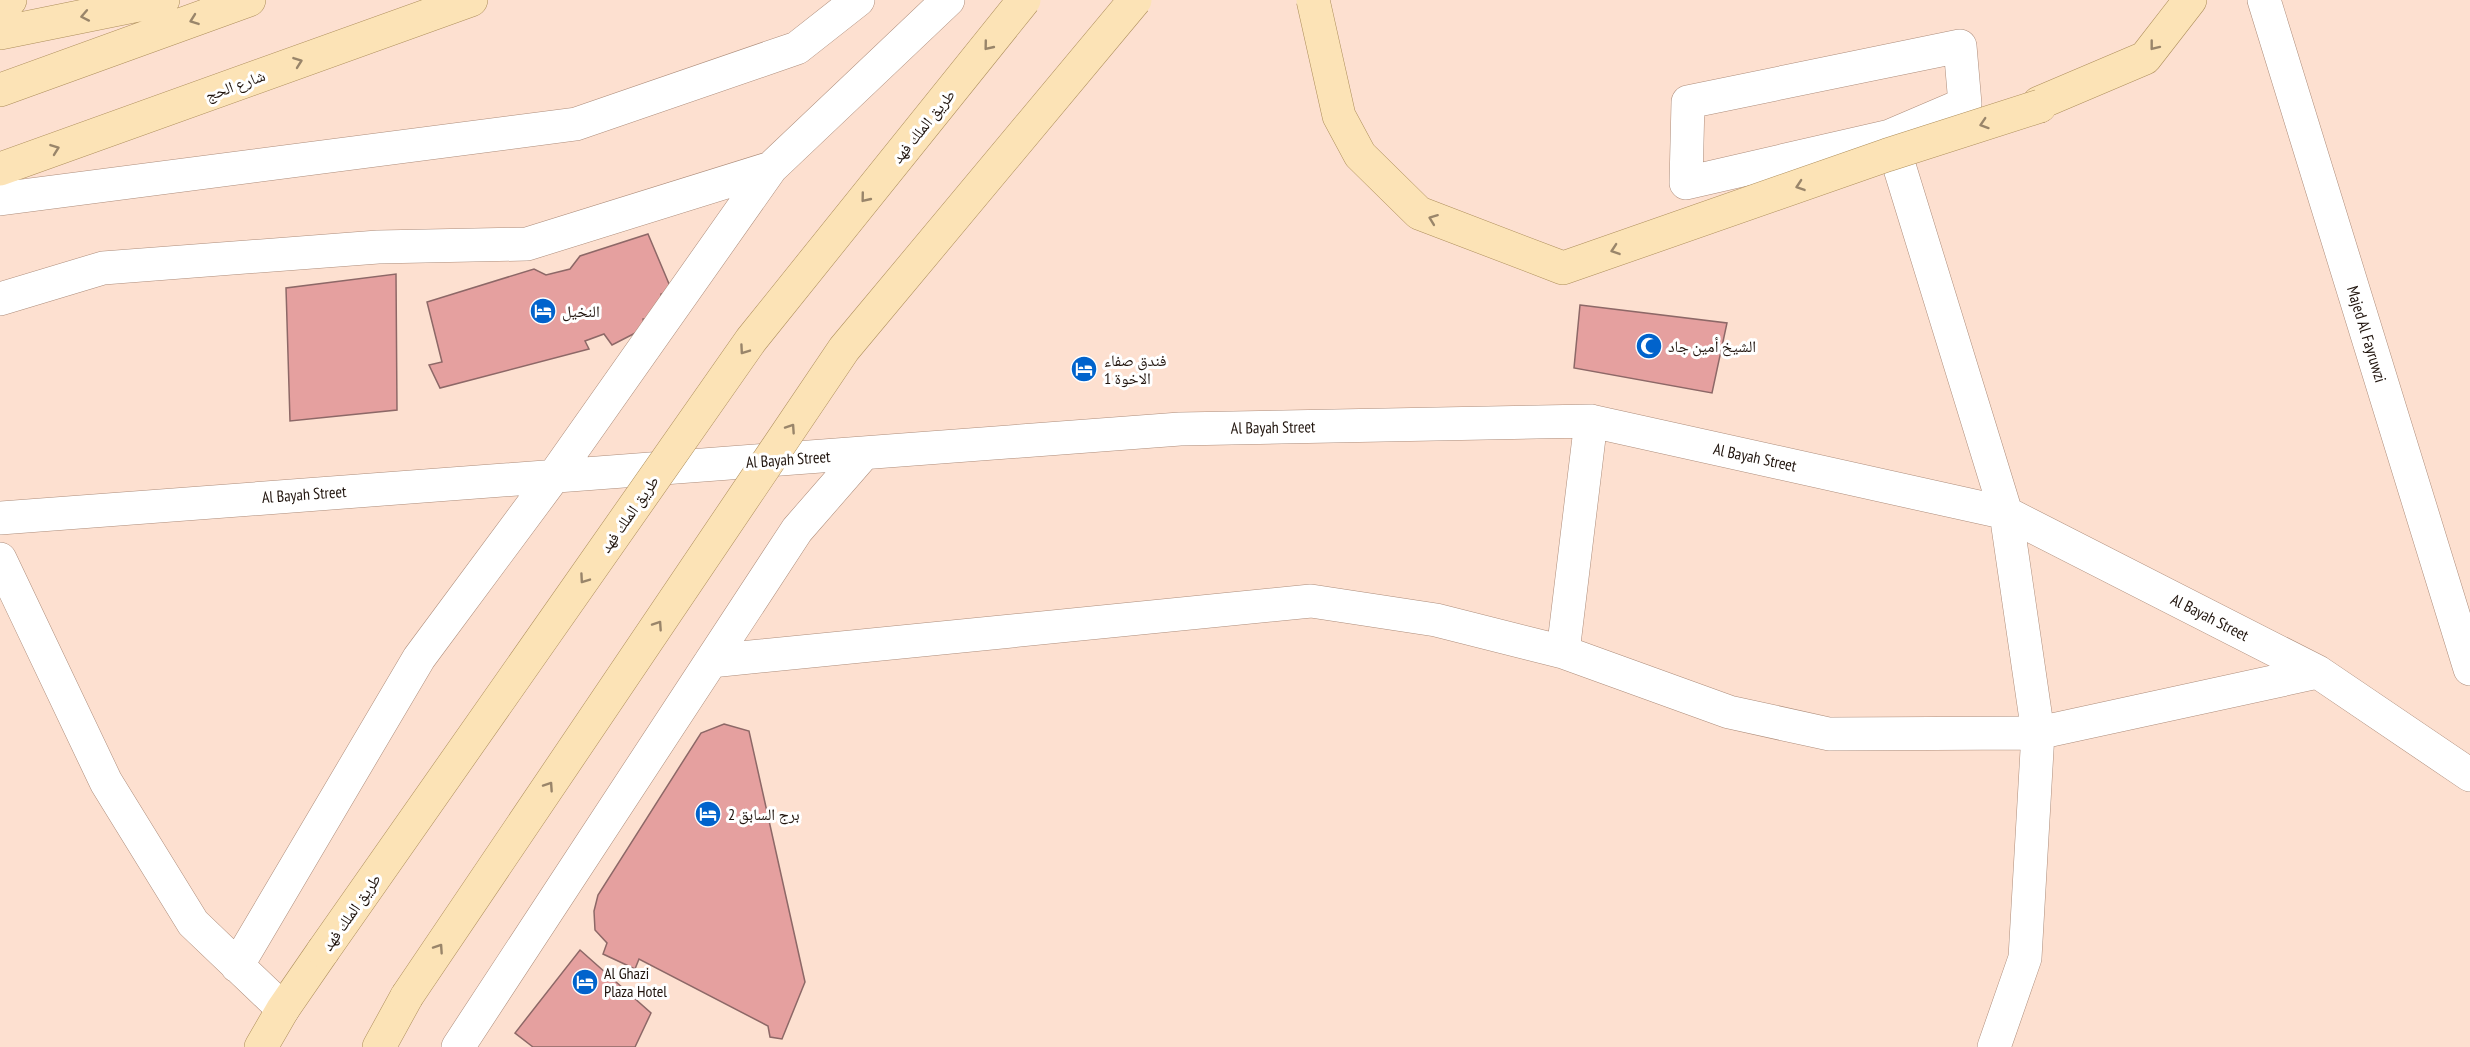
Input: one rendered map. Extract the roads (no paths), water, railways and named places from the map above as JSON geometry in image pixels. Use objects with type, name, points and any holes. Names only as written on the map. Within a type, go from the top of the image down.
[{"type":"main road","points":[[0,4],[10,0]]},
{"type":"main road","points":[[0,33],[163,0]]},
{"type":"main road","points":[[0,90],[249,0]]},
{"type":"main road","name":"شارع الحج","points":[[0,169],[471,0]]},
{"type":"main road","name":"طريق الملك فهد","points":[[261,1047],[323,951],[751,340],[1024,0]]},
{"type":"main road","points":[[379,1047],[407,996],[844,349],[1135,0]]},
{"type":"main road","points":[[1313,0],[1339,116],[1360,155],[1419,213],[1563,268],[1887,155],[2040,106],[2039,103],[2145,58],[2190,0]]},
{"type":"street","points":[[0,199],[576,124],[797,48],[858,0]]},
{"type":"street","points":[[237,966],[419,657],[554,476],[771,168],[948,0]]},
{"type":"street","name":"Majed Al Fayruwzi","points":[[2264,0],[2470,669]]},
{"type":"street","points":[[1960,46],[1965,104],[1890,136],[1686,183],[1688,102],[1960,46]]},
{"type":"street","points":[[1890,136],[2006,513],[2038,733],[2025,958],[1994,1047]]},
{"type":"street","points":[[0,299],[103,268],[378,247],[527,244],[771,168]]},
{"type":"street","points":[[1563,652],[1591,421]]},
{"type":"street","name":"Al Bayah Street","points":[[0,518],[1180,429],[1591,421],[2006,513],[2318,672],[2470,775]]},
{"type":"street","points":[[458,1047],[797,530],[864,453]]},
{"type":"street","points":[[0,559],[106,782],[193,923],[283,1010]]},
{"type":"street","points":[[711,661],[1311,601],[1436,620],[1563,652],[1729,712],[1829,734],[2038,733],[2318,672]]},
{"type":"place","name":"النخيل","points":[[543,311]]},
{"type":"place","name":"الشيخ أمين جاد","points":[[1649,346]]},
{"type":"place","name":"فندق صفاء الاخوة 1","points":[[1084,369]]},
{"type":"place","name":"برج السابق 2","points":[[708,814]]},
{"type":"place","name":"Al Ghazi Plaza Hotel","points":[[585,982]]}]
